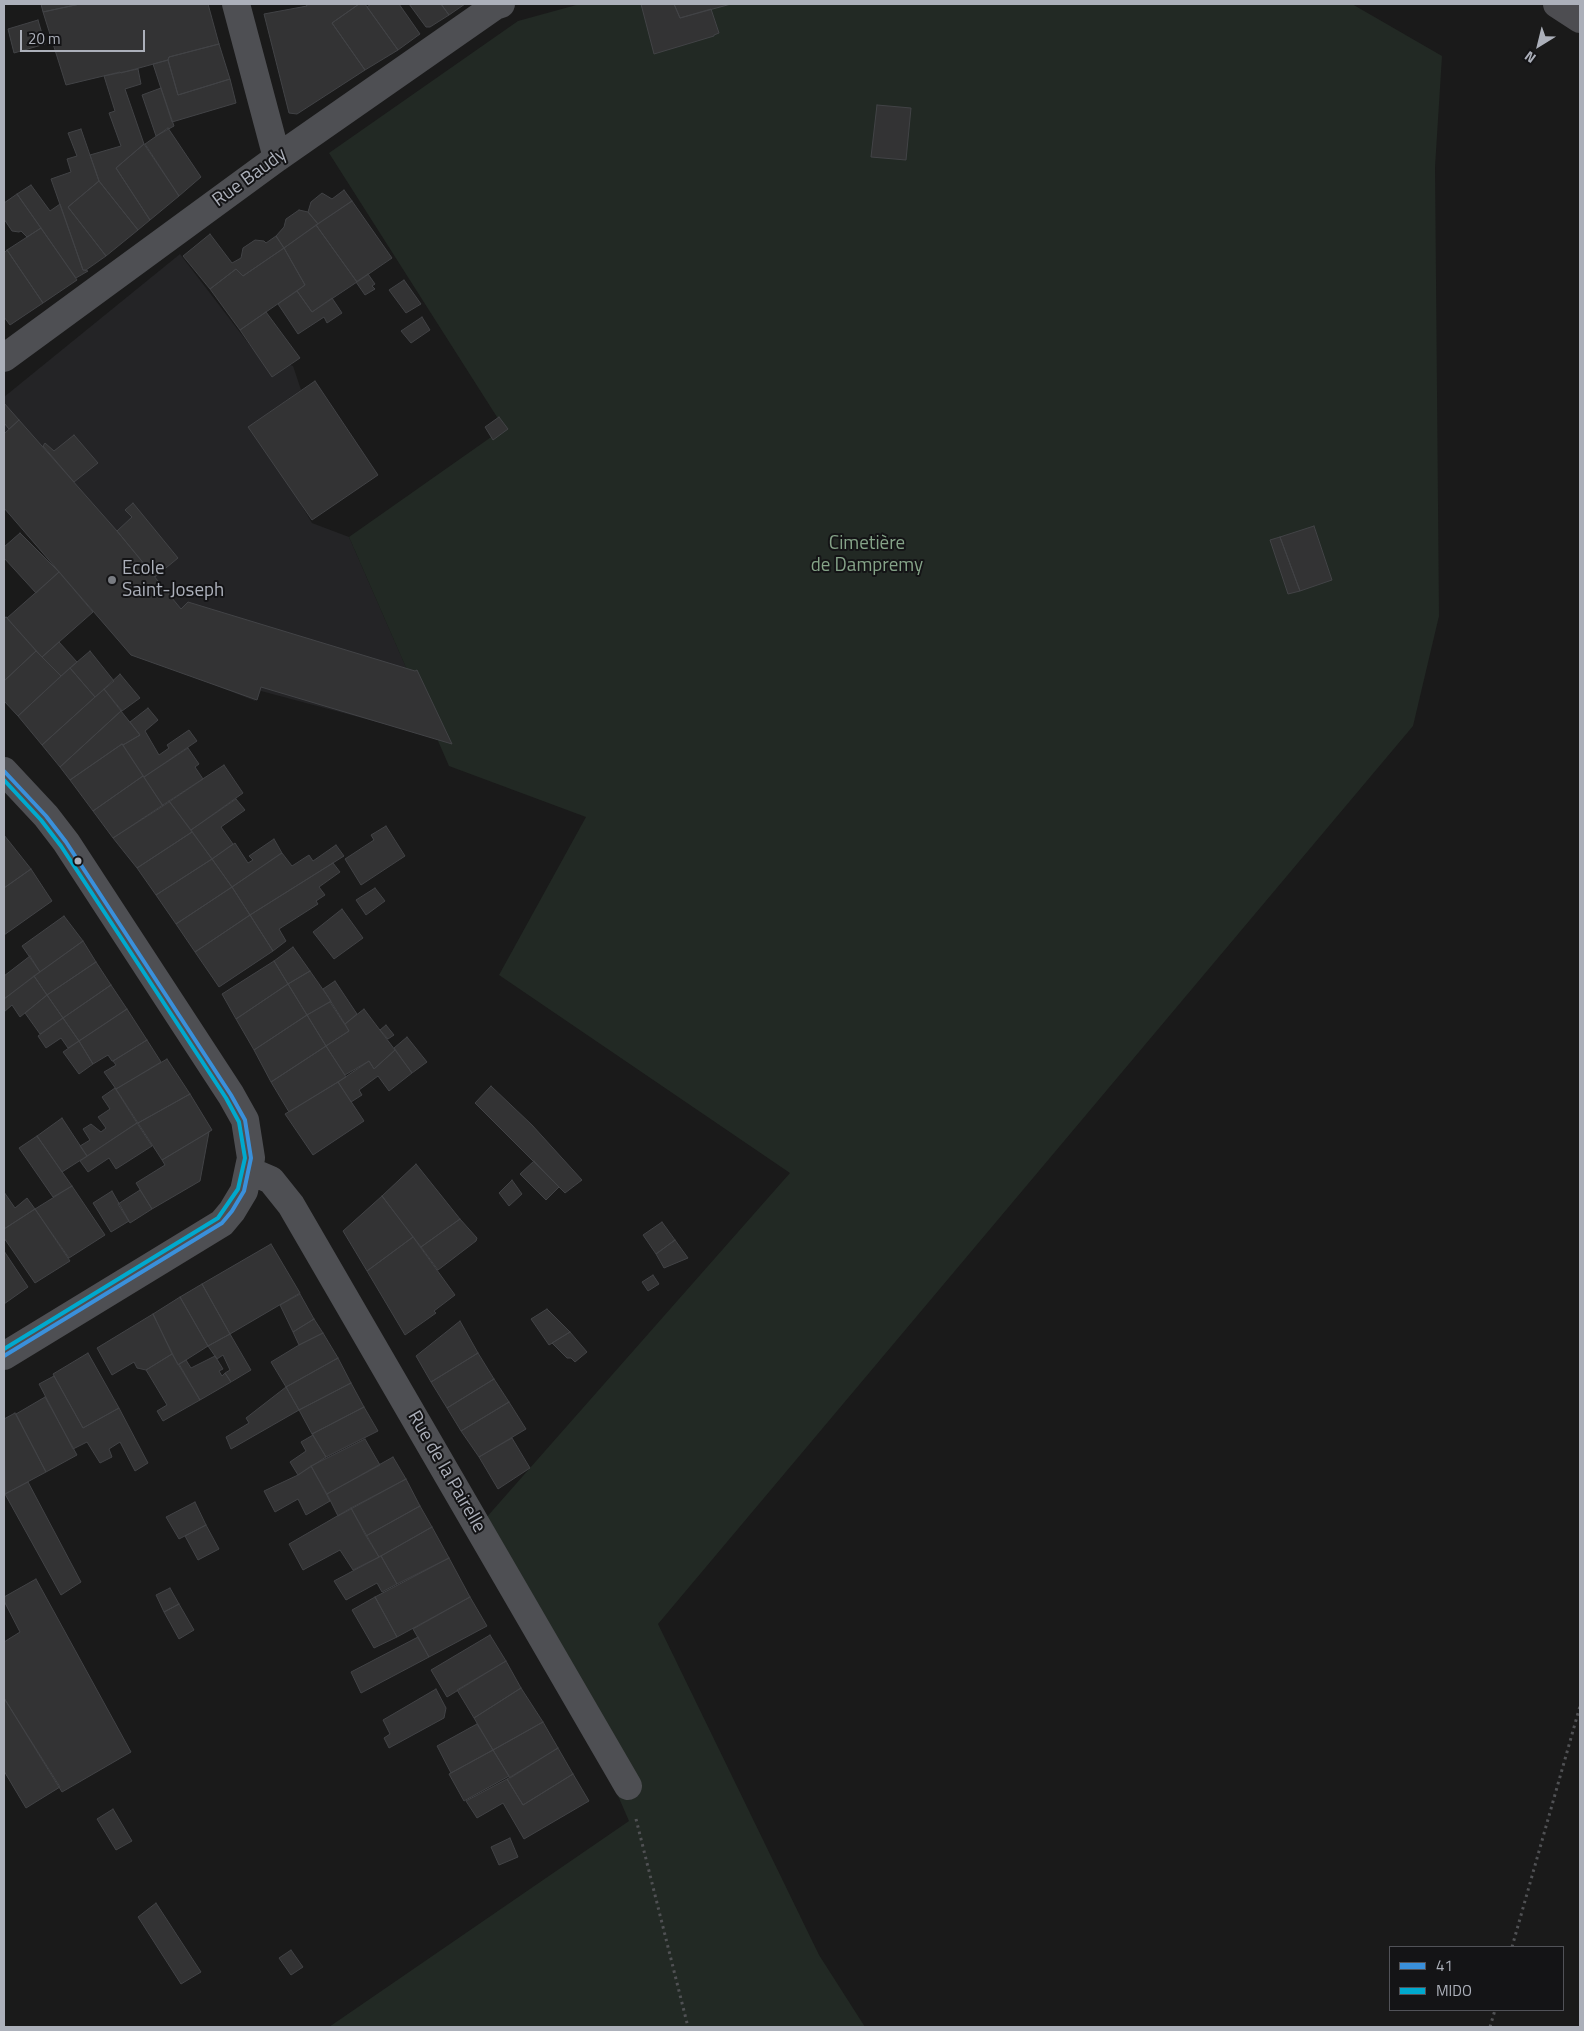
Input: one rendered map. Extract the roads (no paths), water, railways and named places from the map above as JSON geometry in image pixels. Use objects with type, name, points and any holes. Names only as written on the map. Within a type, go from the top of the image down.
[{"type":"main road","points":[[1557,4],[1580,19]]},
{"type":"street","points":[[236,4],[277,158]]},
{"type":"street","name":"Rue Baudy","points":[[4,358],[277,158],[494,6],[501,4]]},
{"type":"street","points":[[4,771],[46,816],[70,848],[231,1095],[245,1120],[251,1158],[250,1171],[244,1191],[222,1223],[4,1356]]},
{"type":"street","name":"Rue de la Pairelle","points":[[250,1171],[270,1180],[291,1205],[628,1786]]},
{"type":"place","name":"Ecole Saint-Joseph","points":[[112,580]]},
{"type":"park label","name":"Cimetière de Dampremy","points":[[867,555]]}]
